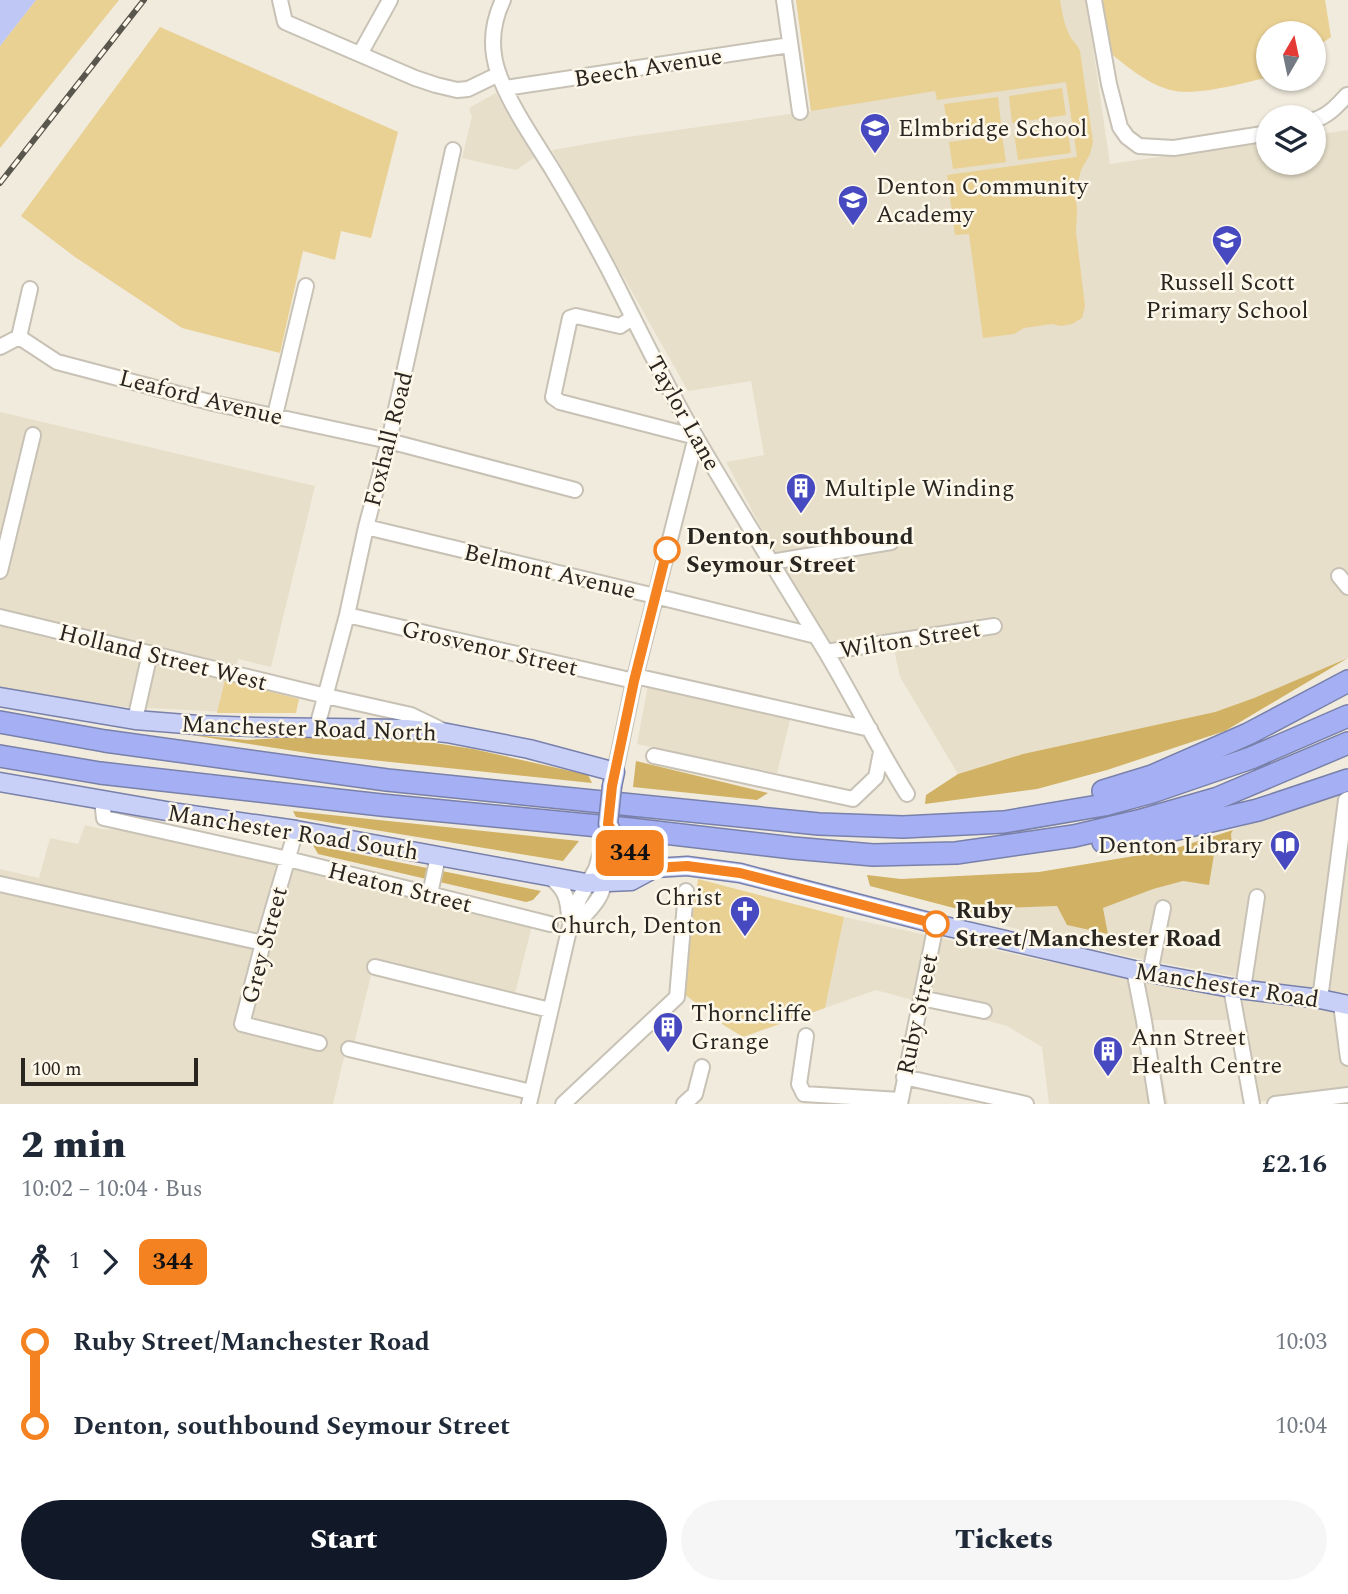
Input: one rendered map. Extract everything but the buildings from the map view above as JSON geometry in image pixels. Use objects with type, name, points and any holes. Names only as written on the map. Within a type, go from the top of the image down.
[{"type":"highway","points":[[1004,821],[1152,776],[1248,734],[1348,681]]},
{"type":"highway","points":[[0,722],[105,741],[387,780],[805,822],[903,827],[1004,821],[1104,805],[1152,792],[1251,758],[1348,716]]},
{"type":"highway","points":[[988,850],[1074,836],[1218,798],[1348,743]]},
{"type":"highway","points":[[0,756],[127,776],[381,805],[873,855],[1086,845],[1160,833],[1258,810],[1348,780]]},
{"type":"main road","name":"Manchester Road North","points":[[0,697],[135,720],[209,725],[406,729],[447,733],[529,749],[613,779]]},
{"type":"main road","points":[[613,779],[608,824],[612,843],[651,865]]},
{"type":"main road","name":"Manchester Road South","points":[[0,782],[296,830],[549,876],[595,878]]},
{"type":"main road","name":"Manchester Road","points":[[595,878],[631,881],[651,865],[687,866],[740,873],[936,924],[1142,971],[1237,989],[1344,1004]]},
{"type":"street","points":[[279,0],[285,22],[415,78],[457,90],[468,89],[499,74]]},
{"type":"street","points":[[360,54],[390,0]]},
{"type":"street","name":"Taylor Lane","points":[[503,0],[496,19],[493,43],[494,57],[505,88],[603,261],[696,437],[826,652],[907,794]]},
{"type":"street","points":[[784,0],[800,112]]},
{"type":"street","points":[[1094,0],[1109,84],[1120,127],[1127,137],[1139,146],[1174,148],[1256,135]]},
{"type":"street","name":"Beech Avenue","points":[[505,88],[790,45]]},
{"type":"street","points":[[1326,114],[1335,109],[1347,95]]},
{"type":"street","name":"Foxhall Road","points":[[317,727],[389,442],[453,150]]},
{"type":"street","points":[[275,415],[306,286]]},
{"type":"street","points":[[0,347],[19,337],[30,289]]},
{"type":"street","points":[[613,779],[655,596],[696,437],[560,402],[553,397],[570,318],[576,316],[620,326],[632,318]]},
{"type":"street","name":"Leaford Avenue","points":[[19,337],[57,362],[213,403],[389,442],[575,490]]},
{"type":"street","points":[[0,571],[33,435]]},
{"type":"street","name":"Belmont Avenue","points":[[366,527],[816,636]]},
{"type":"street","points":[[771,562],[891,542]]},
{"type":"street","name":"Grosvenor Street","points":[[347,615],[870,729]]},
{"type":"street","name":"Holland Street West","points":[[0,617],[411,715],[447,733]]},
{"type":"street","name":"Wilton Street","points":[[826,652],[994,626]]},
{"type":"street","points":[[135,720],[150,653]]},
{"type":"street","points":[[654,756],[853,799],[876,777],[881,752]]},
{"type":"street","points":[[1320,999],[1348,799]]},
{"type":"street","name":"Heaton Street","points":[[102,800],[104,818],[288,859],[550,924]]},
{"type":"street","name":"Grey Street","points":[[296,830],[242,1024],[319,1043]]},
{"type":"street","points":[[349,1049],[530,1098],[569,930],[579,899],[595,878],[612,843]]},
{"type":"street","points":[[430,894],[438,856]]},
{"type":"street","points":[[549,876],[567,898],[569,930]]},
{"type":"street","points":[[0,884],[263,943]]},
{"type":"street","points":[[563,1104],[677,998],[686,891]]},
{"type":"street","points":[[1252,1104],[1237,989],[1257,897]]},
{"type":"street","points":[[1157,1104],[1144,1021],[1142,971],[1163,908]]},
{"type":"street","name":"Ruby Street","points":[[900,1102],[936,924]]},
{"type":"street","points":[[375,967],[551,1010]]},
{"type":"street","points":[[921,998],[984,1011]]},
{"type":"street","points":[[1344,1004],[1348,1058]]},
{"type":"street","points":[[806,1036],[799,1084],[804,1094],[900,1102]]},
{"type":"street","points":[[684,1104],[695,1094],[702,1067]]},
{"type":"street","points":[[904,1077],[1026,1104]]},
{"type":"street","points":[[1275,1104],[1348,1095]]},
{"type":"shaded area","points":[[36,0],[119,0],[0,148],[0,46]]},
{"type":"shaded area","points":[[796,0],[1086,0],[1110,164],[1256,143],[1256,175],[1326,175],[1326,133],[1348,130],[1348,658],[1215,712],[1023,754],[958,774],[900,677],[893,645],[825,646],[726,462],[764,455],[751,381],[688,391],[552,150],[811,111]]},
{"type":"shaded area","points":[[796,0],[1060,0],[1066,27],[1080,51],[1093,142],[1075,193],[1076,232],[1085,306],[1082,318],[1072,324],[1024,328],[1014,334],[983,338],[969,234],[955,235],[947,175],[1077,157],[1066,82],[937,100],[935,91],[811,111]]},
{"type":"shaded area","points":[[1099,0],[1325,0],[1331,37],[1326,41],[1326,21],[1256,21],[1256,80],[1190,92],[1167,89],[1143,78],[1108,51]]},
{"type":"shaded area","points":[[160,27],[398,132],[371,238],[341,231],[335,260],[303,251],[280,353],[182,328],[75,257],[21,216]]},
{"type":"shaded area","points":[[1062,88],[1066,115],[1012,123],[1009,96]]},
{"type":"shaded area","points":[[496,93],[534,158],[516,170],[462,158],[472,117],[469,108]]},
{"type":"shaded area","points":[[998,97],[1001,124],[948,131],[944,104]]},
{"type":"shaded area","points":[[1067,126],[1071,153],[1018,160],[1014,133]]},
{"type":"shaded area","points":[[1002,135],[1006,162],[953,169],[949,142]]},
{"type":"shaded area","points":[[0,412],[315,486],[271,667],[238,659],[226,712],[87,705],[0,687]]},
{"type":"shaded area","points":[[1348,658],[1225,731],[1107,770],[1037,789],[925,804],[926,795],[958,774],[1023,754],[1215,712]]},
{"type":"shaded area","points":[[225,680],[299,699],[296,713],[217,713]]},
{"type":"shaded area","points":[[648,685],[791,716],[777,773],[637,744]]},
{"type":"shaded area","points":[[185,734],[247,740],[298,737],[428,742],[473,749],[588,775],[592,783],[314,754]]},
{"type":"shaded area","points":[[636,761],[768,793],[757,800],[633,787]]},
{"type":"shaded area","points":[[1348,789],[1348,998],[1126,956],[998,924],[1001,908],[1057,906],[1108,934],[1103,908],[1157,887],[1183,881],[1208,884],[1215,847],[1233,830]]},
{"type":"shaded area","points":[[293,811],[579,841],[563,861],[296,817]]},
{"type":"shaded area","points":[[85,825],[102,829],[142,831],[533,922],[515,993],[375,959],[355,1040],[344,1057],[333,1104],[0,1104],[0,869],[39,878],[50,838],[78,844]]},
{"type":"shaded area","points":[[1233,830],[1232,846],[1215,848],[1209,885],[1183,881],[1103,908],[1108,934],[1067,925],[1057,906],[1001,908],[973,913],[870,886],[867,875],[901,879],[1039,872],[1170,850]]},
{"type":"shaded area","points":[[313,845],[541,891],[533,900],[526,902],[318,854]]},
{"type":"shaded area","points":[[698,879],[844,917],[825,1008],[743,1037],[683,993]]},
{"type":"shaded area","points":[[844,917],[1130,977],[1348,1013],[1348,1088],[1258,1102],[1232,1020],[1150,1020],[1168,1104],[1049,1104],[1042,1047],[1007,1026],[876,990],[825,1008]]},
{"type":"water","points":[[0,0],[36,0],[0,46]]},
{"type":"railway","points":[[0,183],[144,0]]},
{"type":"bus line","name":"344","points":[[667,550],[634,681],[612,786],[608,824],[620,845],[655,868],[687,866],[740,873],[936,924]]},
{"type":"place","name":"Elmbridge School","points":[[875,155]]},
{"type":"place","name":"Denton Community Academy","points":[[853,227]]},
{"type":"place","name":"Russell Scott Primary School","points":[[1227,267]]},
{"type":"place","name":"Multiple Winding","points":[[801,515]]},
{"type":"place","name":"Denton, southbound Seymour Street","points":[[667,550]]},
{"type":"place","name":"Denton Library","points":[[1285,872]]},
{"type":"place","name":"Ruby Street/Manchester Road","points":[[936,924]]},
{"type":"place","name":"Christ Church, Denton","points":[[745,938]]},
{"type":"place","name":"Thorncliffe Grange","points":[[668,1054]]},
{"type":"place","name":"Ann Street Health Centre","points":[[1108,1078]]}]
